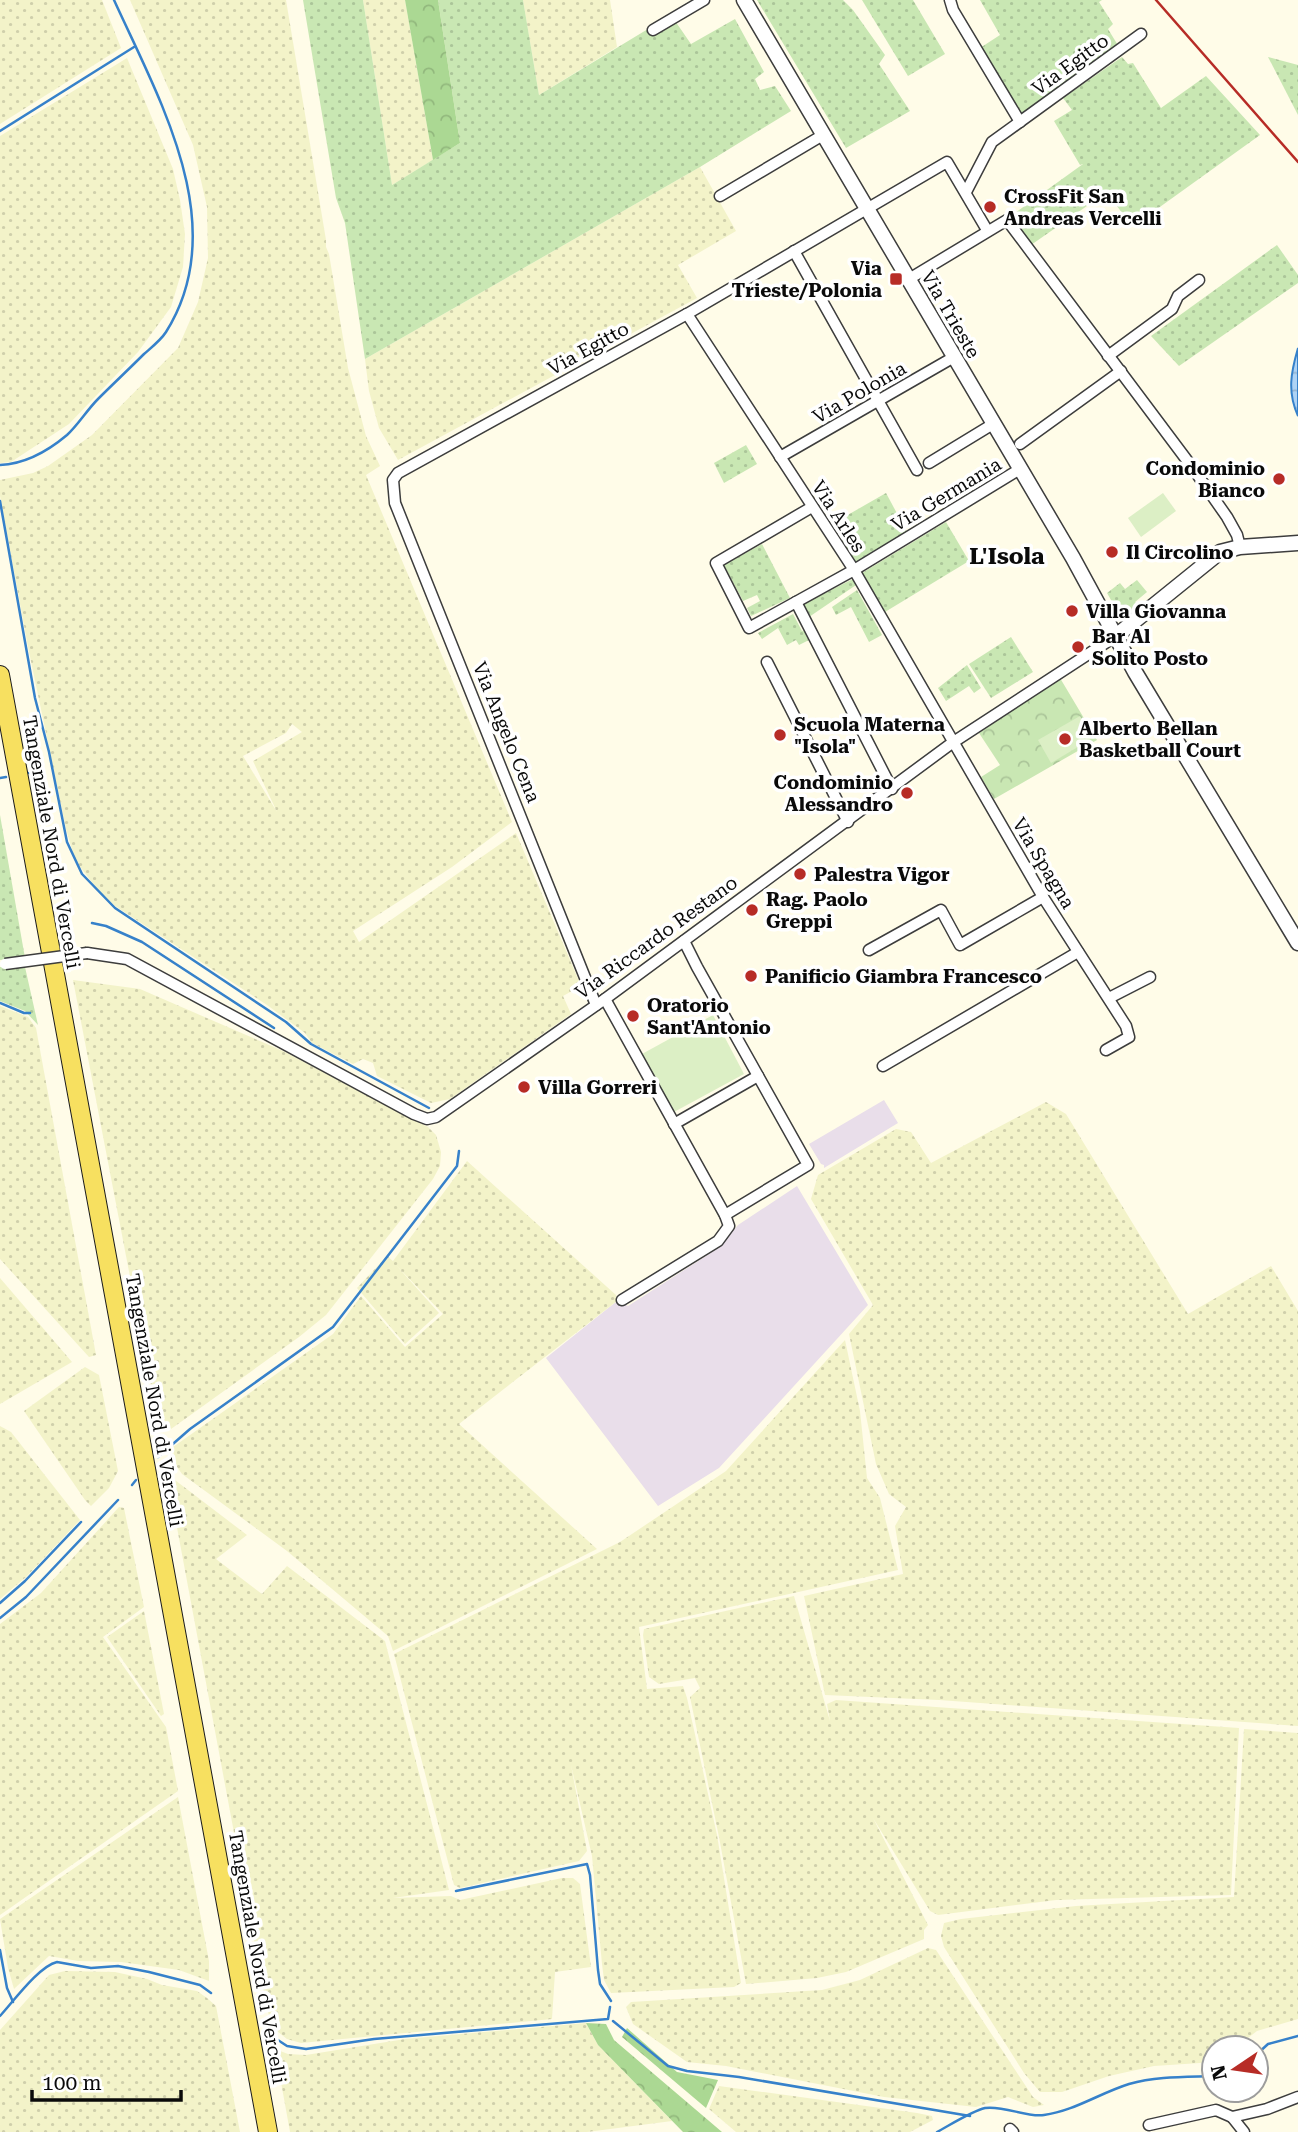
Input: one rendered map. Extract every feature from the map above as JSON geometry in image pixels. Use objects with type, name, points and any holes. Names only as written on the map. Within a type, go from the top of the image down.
[{"type":"main road","name":"Tangenziale Nord di Vercelli","points":[[0,675],[268,2132]]},
{"type":"street","points":[[653,30],[704,0]]},
{"type":"street","name":"Via Egitto","points":[[950,0],[953,10],[1020,122]]},
{"type":"street","name":"Via Trieste","points":[[748,6],[1020,469],[1135,672],[1298,943]]},
{"type":"street","name":"Via Egitto","points":[[966,192],[992,142],[1141,34]]},
{"type":"street","points":[[720,196],[822,135]]},
{"type":"street","name":"Via Egitto","points":[[398,473],[687,314],[947,162],[987,230]]},
{"type":"street","points":[[909,279],[987,230],[1007,220],[1012,224],[1227,517],[1240,547]]},
{"type":"street","points":[[794,251],[917,470]]},
{"type":"street","points":[[1108,356],[1172,309],[1178,296],[1199,281]]},
{"type":"street","name":"Via Arles","points":[[687,314],[854,570],[952,743]]},
{"type":"street","name":"Via Polonia","points":[[780,457],[954,358]]},
{"type":"street","points":[[1020,444],[1121,371]]},
{"type":"street","points":[[929,463],[993,424]]},
{"type":"street","name":"Via Germania","points":[[812,507],[716,563],[749,628],[854,570],[1020,469]]},
{"type":"street","name":"Via Angelo Cena","points":[[398,473],[393,480],[395,503],[600,1002],[725,1215]]},
{"type":"street","name":"Via Riccardo Restano","points":[[3,964],[86,953],[127,959],[414,1114],[427,1119],[436,1117],[600,1002],[952,743],[1116,636],[1220,552],[1240,547],[1298,543]]},
{"type":"street","points":[[796,602],[892,789]]},
{"type":"street","points":[[766,662],[848,821]]},
{"type":"street","name":"Via Spagna","points":[[952,743],[1043,897],[1126,1026],[1129,1037],[1106,1050]]},
{"type":"street","points":[[869,950],[941,910],[960,945],[1043,897]]},
{"type":"street","points":[[622,1300],[718,1241],[729,1226],[725,1215],[808,1165],[684,940]]},
{"type":"street","points":[[883,1066],[1078,952]]},
{"type":"street","points":[[1109,998],[1150,977]]},
{"type":"street","points":[[674,1124],[758,1076]]},
{"type":"street","points":[[1232,2118],[1298,2097]]},
{"type":"street","points":[[1149,2125],[1216,2110],[1232,2118],[1244,2132]]},
{"type":"shaded area","points":[[884,1100],[898,1123],[824,1168],[809,1144]]},
{"type":"shaded area","points":[[797,1186],[868,1305],[719,1468],[658,1506],[546,1358],[617,1301],[628,1306],[720,1247],[738,1225]]},
{"type":"green space","points":[[0,0],[102,0],[121,48],[0,124]]},
{"type":"green space","points":[[130,0],[286,0],[348,368],[366,436],[380,466],[366,475],[512,822],[452,867],[353,931],[359,942],[516,833],[581,986],[563,996],[571,1014],[450,1099],[431,1103],[377,1076],[373,1063],[363,1059],[353,1064],[312,1043],[305,1033],[267,1005],[115,906],[97,889],[75,860],[66,829],[28,647],[0,496],[0,480],[33,473],[48,466],[92,435],[178,348],[198,302],[208,258],[207,207],[193,145]],"holes":[[[292,724],[302,732],[253,761],[277,812],[243,756],[286,733]]]},
{"type":"green space","points":[[303,0],[363,0],[392,185],[460,143],[438,0],[523,0],[539,95],[671,15],[691,44],[735,19],[764,72],[755,79],[760,90],[775,86],[791,111],[700,167],[365,359],[345,223],[336,198]]},
{"type":"green space","points":[[363,0],[405,0],[433,160],[392,185]]},
{"type":"green space","points":[[405,0],[438,0],[460,143],[433,160]]},
{"type":"green space","points":[[523,0],[610,0],[617,47],[539,95]]},
{"type":"green space","points":[[757,0],[843,0],[885,55],[879,64],[910,111],[846,148]]},
{"type":"green space","points":[[862,0],[913,0],[945,54],[908,76]]},
{"type":"green space","points":[[980,0],[1102,0],[1099,2],[1113,24],[1108,29],[1119,47],[1021,116],[980,48],[1000,35]]},
{"type":"green space","points":[[1122,57],[1128,64],[1133,63],[1161,108],[1206,76],[1260,135],[1132,227],[1107,192],[1031,245],[1012,215],[1083,164],[1080,165],[1054,121],[1072,110],[1063,98]]},
{"type":"green space","points":[[1268,57],[1298,65],[1298,115]]},
{"type":"green space","points":[[127,58],[173,169],[180,200],[185,234],[183,267],[171,307],[138,352],[69,424],[11,462],[0,463],[0,136]]},
{"type":"green space","points":[[700,167],[736,231],[678,265],[697,298],[398,460],[379,428],[369,391],[365,359]]},
{"type":"green space","points":[[1277,245],[1298,275],[1298,283],[1179,366],[1151,336]]},
{"type":"green space","points":[[746,445],[757,464],[724,483],[714,463]]},
{"type":"green space","points":[[886,493],[907,532],[856,562],[832,524]]},
{"type":"green space","points":[[1163,493],[1176,511],[1141,537],[1128,518]]},
{"type":"green space","points":[[946,522],[969,561],[885,612],[862,573]]},
{"type":"green space","points":[[762,544],[790,598],[751,616],[747,608],[760,601],[757,595],[743,601],[724,565]]},
{"type":"green space","points":[[853,579],[856,585],[809,617],[803,604]]},
{"type":"green space","points":[[1137,580],[1147,592],[1135,602],[1140,607],[1123,621],[1107,593],[1120,583],[1125,589]]},
{"type":"green space","points":[[857,590],[882,635],[869,642],[851,607],[836,615],[832,607]]},
{"type":"green space","points":[[793,614],[802,631],[806,630],[811,639],[799,645],[796,640],[787,645],[778,628],[762,639],[758,633]]},
{"type":"green space","points":[[1011,637],[1033,672],[991,698],[969,664]]},
{"type":"green space","points":[[967,665],[981,688],[974,693],[969,686],[946,701],[938,688]]},
{"type":"green space","points":[[1060,678],[1097,740],[994,799],[981,777],[1000,765],[979,733]]},
{"type":"green space","name":"Alberto Bellan Basketball Court","points":[[1080,716],[1093,738],[1051,763],[1038,740]]},
{"type":"green space","points":[[0,815],[25,958],[0,960]]},
{"type":"green space","points":[[0,967],[25,967],[38,1025],[25,1011],[0,1001]]},
{"type":"green space","points":[[73,980],[140,989],[283,1051],[428,1127],[436,1135],[441,1152],[440,1166],[433,1179],[326,1315],[171,1429],[156,1412]]},
{"type":"green space","points":[[0,1006],[28,1017],[36,1028],[96,1355],[89,1357],[0,1259]]},
{"type":"green space","points":[[713,1015],[744,1074],[674,1112],[642,1054]]},
{"type":"green space","points":[[1046,1102],[1066,1114],[1188,1314],[1271,1266],[1298,1311],[1298,1726],[939,1700],[825,1695],[804,1596],[903,1574],[895,1526],[906,1507],[889,1494],[876,1464],[849,1334],[873,1305],[811,1199],[818,1175],[896,1129],[911,1132],[931,1163]]},
{"type":"green space","points":[[467,1161],[616,1295],[617,1301],[459,1424],[597,1549],[393,1651],[388,1636],[287,1551],[182,1474],[175,1464],[173,1447],[333,1334],[361,1296],[405,1347],[443,1314],[396,1265],[439,1313],[405,1344],[357,1288],[387,1256],[393,1261]]},
{"type":"green space","points":[[0,1278],[72,1362],[0,1404]]},
{"type":"green space","points":[[845,1340],[860,1411],[867,1478],[880,1498],[898,1570],[639,1627],[647,1689],[683,1686],[687,1698],[717,1835],[741,1983],[734,1987],[611,1993],[604,1980],[592,1856],[571,1765],[587,1851],[579,1861],[460,1888],[454,1885],[394,1654],[620,1542],[726,1471]]},
{"type":"green space","points":[[85,1367],[99,1375],[118,1471],[109,1488],[91,1506],[24,1411]]},
{"type":"green space","points":[[0,1426],[11,1432],[80,1520],[26,1577],[0,1599]]},
{"type":"green space","points":[[167,1474],[247,1535],[216,1559],[262,1594],[287,1566],[385,1641],[449,1890],[393,1898],[451,1896],[460,1900],[562,1878],[573,1878],[580,1884],[591,1967],[555,1972],[552,2019],[301,2043],[287,2039],[272,2027]]},
{"type":"green space","points":[[119,1507],[124,1508],[144,1607],[103,1637],[166,1727],[178,1791],[0,1915],[0,1624],[41,1593]]},
{"type":"green space","points":[[794,1596],[830,1721],[827,1704],[836,1700],[1239,1728],[1231,1895],[1056,1900],[938,1915],[930,1911],[873,1818],[928,1925],[924,1930],[924,1939],[846,1972],[817,1978],[746,1984],[690,1697],[700,1688],[695,1678],[659,1684],[649,1677],[643,1635],[644,1629]]},
{"type":"green space","points":[[144,1611],[164,1714],[161,1716],[107,1637]]},
{"type":"green space","points":[[1244,1729],[1298,1733],[1298,2019],[1253,2034],[1200,2034],[1200,2063],[1154,2066],[1109,2076],[1062,2092],[1040,2092],[1024,2073],[944,1947],[941,1936],[944,1923],[961,1919],[1076,1906],[1234,1897]]},
{"type":"green space","points":[[178,1797],[209,1961],[209,1981],[179,1970],[49,1956],[14,1989],[0,1919]]},
{"type":"green space","points":[[928,1948],[936,1950],[1033,2097],[1044,2105],[1033,2107],[1008,2097],[976,2107],[884,2097],[726,2066],[687,2062],[633,2024],[626,2007],[631,2002],[822,1990],[860,1980]]},
{"type":"green space","points":[[65,1971],[115,1972],[147,1979],[162,1985],[197,1991],[216,2006],[240,2132],[0,2132],[0,2030],[49,1975]]},
{"type":"green space","points":[[586,2023],[598,2045],[672,2121],[587,2132],[290,2132],[275,2049],[288,2054],[306,2055],[405,2039]]},
{"type":"green space","points":[[586,2023],[606,2024],[614,2040],[722,2132],[683,2132],[598,2045]]},
{"type":"green space","points":[[627,2028],[677,2072],[718,2080],[706,2108],[622,2037]]},
{"type":"green space","points":[[719,2086],[917,2113],[932,2116],[933,2120],[910,2132],[736,2132],[709,2109]]},
{"type":"water","points":[[1298,348],[1298,416],[1292,399],[1291,382]]},
{"type":"waterway","points":[[0,465],[35,456],[67,435],[98,399],[164,335],[185,291],[192,249],[191,206],[182,163],[151,79],[114,0]]},
{"type":"waterway","points":[[0,131],[134,47]]},
{"type":"waterway","points":[[0,501],[35,698],[67,842],[82,874],[115,908],[286,1022],[311,1044],[429,1108]]},
{"type":"waterway","points":[[29,773],[35,772]]},
{"type":"waterway","points":[[0,778],[6,777]]},
{"type":"waterway","points":[[92,923],[106,926],[142,942],[274,1028]]},
{"type":"waterway","points":[[0,1003],[30,1013]]},
{"type":"waterway","points":[[158,1457],[190,1429],[333,1327],[457,1166],[459,1151]]},
{"type":"waterway","points":[[132,1485],[136,1480]]},
{"type":"waterway","points":[[0,1618],[26,1597],[118,1500]]},
{"type":"waterway","points":[[0,1603],[25,1581],[81,1522]]},
{"type":"waterway","points":[[456,1891],[587,1864],[600,1984],[611,2001]]},
{"type":"waterway","points":[[0,1950],[7,1988],[13,2002]]},
{"type":"waterway","points":[[0,2016],[34,1977],[57,1962],[91,1968],[118,1966],[149,1972],[200,1985],[211,1993]]},
{"type":"waterway","points":[[264,2031],[287,2046],[306,2049],[374,2039],[608,2019],[610,2007]]},
{"type":"waterway","points":[[613,2021],[668,2066],[970,2116]]},
{"type":"waterway","points":[[1270,2043],[1298,2036]]},
{"type":"waterway","points":[[937,2132],[985,2108],[1044,2115],[1066,2110],[1140,2081],[1200,2076]]},
{"type":"railway","points":[[1156,0],[1298,162]]},
{"type":"place","name":"CrossFit San Andreas Vercelli","points":[[990,207]]},
{"type":"place","name":"Via Trieste/Polonia","points":[[896,279]]},
{"type":"place","name":"Condominio Bianco","points":[[1279,479]]},
{"type":"place","name":"Il Circolino","points":[[1112,552]]},
{"type":"place","name":"Villa Giovanna","points":[[1072,611]]},
{"type":"place","name":"Bar Al Solito Posto","points":[[1078,647]]},
{"type":"place","name":"Scuola Materna \"Isola\"","points":[[780,735]]},
{"type":"place","name":"Alberto Bellan Basketball Court","points":[[1065,739]]},
{"type":"place","name":"Condominio Alessandro","points":[[907,793]]},
{"type":"place","name":"Palestra Vigor","points":[[800,874]]},
{"type":"place","name":"Rag. Paolo Greppi","points":[[752,910]]},
{"type":"place","name":"Panificio Giambra Francesco","points":[[751,976]]},
{"type":"place","name":"Oratorio Sant'Antonio","points":[[633,1016]]},
{"type":"place","name":"Villa Gorreri","points":[[524,1087]]},
{"type":"district","name":"L'Isola","points":[[1007,556]]}]
